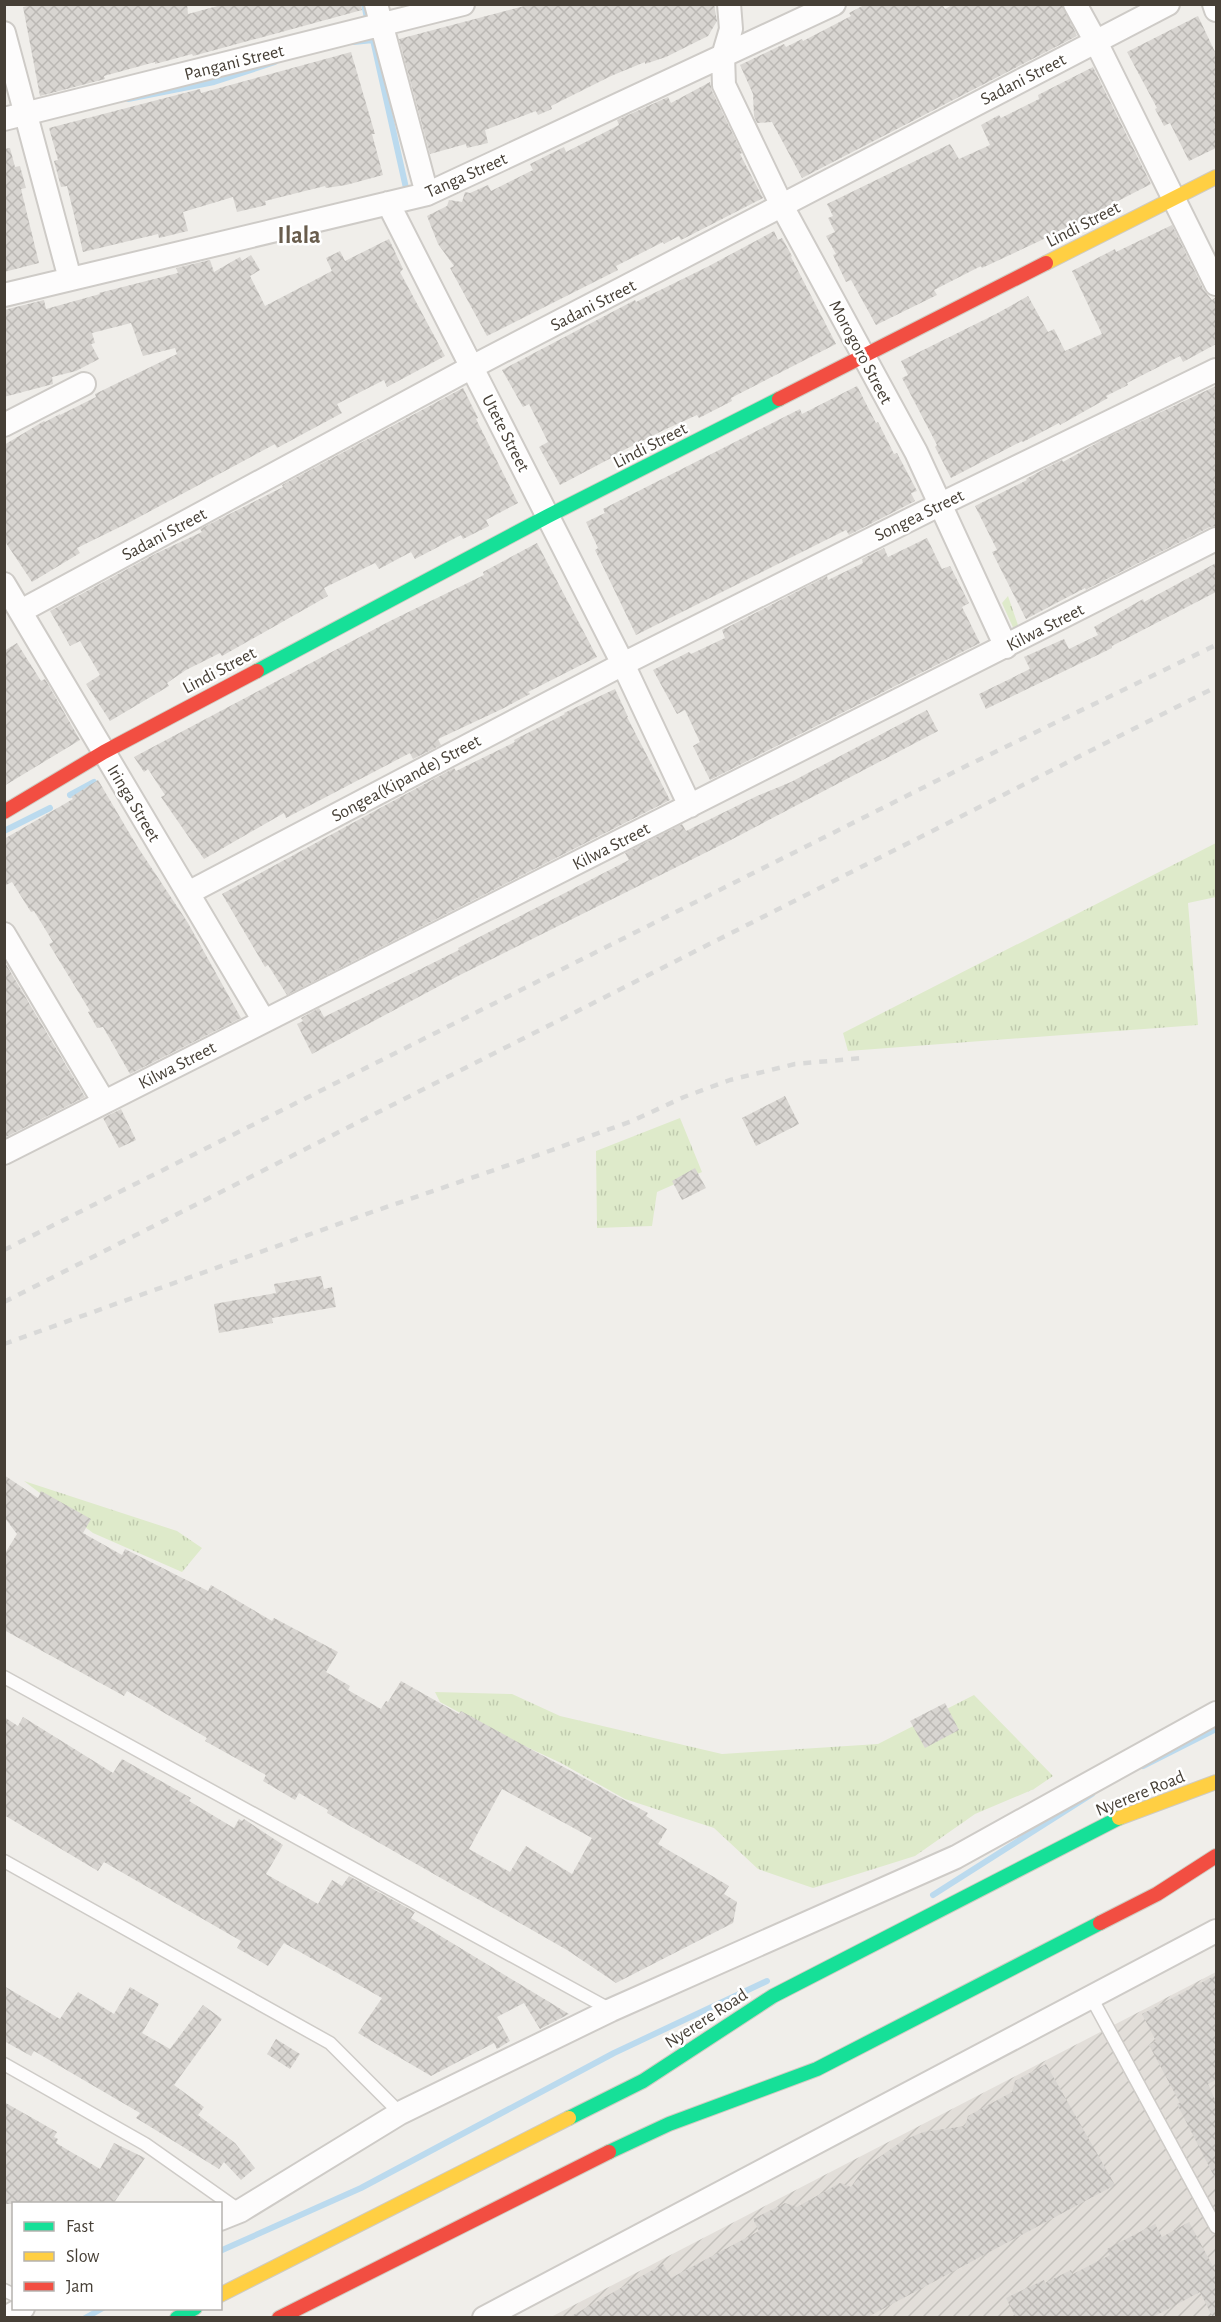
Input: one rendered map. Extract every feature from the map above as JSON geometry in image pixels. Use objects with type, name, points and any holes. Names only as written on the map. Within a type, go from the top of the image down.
[{"type":"main road","name":"Lindi Street","points":[[4,812],[104,752],[548,516],[1216,177]]},
{"type":"main road","name":"Nyerere Road","points":[[222,2294],[643,2081],[783,1991],[1123,1816],[1216,1782]]},
{"type":"main road","points":[[279,2318],[648,2133],[785,2083],[818,2068],[1157,1894],[1216,1856]]},
{"type":"main road","points":[[177,2318],[191,2310]]},
{"type":"street","name":"Pangani Street","points":[[15,116],[379,15],[463,4]]},
{"type":"street","name":"Morogoro Street","points":[[729,4],[731,29],[723,56],[724,86],[782,206],[941,504],[1006,647]]},
{"type":"street","name":"Tanga Street","points":[[4,295],[427,194],[834,4]]},
{"type":"street","points":[[1075,4],[1216,284]]},
{"type":"street","name":"Sadani Street","points":[[21,611],[472,367],[1168,4]]},
{"type":"street","points":[[1214,4],[1216,10]]},
{"type":"street","points":[[379,15],[427,194]]},
{"type":"street","points":[[4,33],[15,116],[70,279]]},
{"type":"street","name":"Utete Street","points":[[388,202],[623,664],[690,806]]},
{"type":"street","name":"Songea Street","points":[[623,664],[941,504],[1216,370]]},
{"type":"street","points":[[4,425],[84,384]]},
{"type":"street","name":"Kilwa Street","points":[[4,1153],[1216,539]]},
{"type":"street","name":"Iringa Street","points":[[4,584],[264,1021]]},
{"type":"street","name":"Songea(Kipande) Street","points":[[188,893],[623,664]]},
{"type":"street","points":[[4,934],[104,1102]]},
{"type":"street","points":[[230,2215],[400,2113],[610,2010],[956,1857],[1216,1713]]},
{"type":"street","points":[[484,2318],[1216,1931]]},
{"type":"street","points":[[5,2318],[19,2310]]},
{"type":"lane","points":[[4,1677],[610,2010]]},
{"type":"lane","points":[[4,1861],[330,2043],[400,2113]]},
{"type":"lane","points":[[1091,1997],[1216,2227]]},
{"type":"lane","points":[[4,2064],[145,2144],[214,2202]]},
{"type":"shaded area","points":[[1216,1972],[1216,2317],[551,2317]]},
{"type":"green space","points":[[1008,596],[1020,631],[1016,634],[1002,603]]},
{"type":"green space","points":[[1216,843],[1216,897],[1188,903],[1198,1025],[848,1051],[843,1033]]},
{"type":"green space","points":[[680,1118],[702,1172],[657,1192],[652,1226],[597,1228],[596,1151]]},
{"type":"green space","points":[[24,1481],[177,1531],[202,1548],[182,1572],[93,1533]]},
{"type":"green space","points":[[435,1692],[512,1694],[560,1716],[722,1754],[878,1744],[974,1695],[1053,1776],[1034,1789],[975,1814],[915,1856],[813,1888],[758,1869],[714,1828],[625,1799],[561,1763],[503,1736],[440,1702]]},
{"type":"building","points":[[35,4],[187,4],[188,14],[225,4],[361,4],[362,10],[193,56],[192,54],[155,64],[155,62],[104,76],[105,79],[40,96],[23,7]]},
{"type":"building","points":[[532,4],[714,4],[717,21],[708,36],[666,57],[645,64],[645,62],[611,76],[551,106],[552,109],[538,115],[536,111],[485,130],[488,143],[467,148],[466,144],[430,154],[399,39]]},
{"type":"building","points":[[866,4],[942,4],[945,9],[954,4],[1062,4],[1077,36],[802,178],[772,122],[757,123],[754,116],[753,94],[740,65],[784,44],[786,47],[802,39],[803,41],[851,16],[849,13]]},
{"type":"building","points":[[1198,16],[1216,54],[1216,148],[1189,161],[1170,123],[1164,126],[1127,52]]},
{"type":"building","points":[[351,52],[375,134],[372,134],[383,175],[346,185],[326,188],[325,186],[265,201],[266,205],[237,212],[233,197],[183,212],[188,231],[159,238],[158,234],[83,252],[67,186],[61,187],[54,161],[58,160],[49,128],[200,89],[201,93]]},
{"type":"building","points":[[1093,67],[1151,184],[1046,238],[982,268],[981,266],[934,290],[937,295],[876,325],[851,280],[846,282],[833,255],[836,254],[826,236],[835,232],[828,218],[833,216],[827,204],[950,144],[959,159],[990,145],[981,125],[1039,99],[1038,95]]},
{"type":"building","points":[[710,82],[712,91],[742,153],[740,154],[763,198],[681,240],[679,236],[664,244],[663,242],[616,266],[618,270],[487,336],[450,268],[454,266],[438,244],[427,216],[447,206],[449,200],[462,202],[465,192],[470,193],[488,185],[491,191],[533,170],[530,164],[564,147],[566,152],[619,125],[617,120],[668,97],[671,103]]},
{"type":"building","points":[[10,148],[15,167],[20,166],[26,188],[21,189],[39,263],[4,272],[4,149]]},
{"type":"building","points":[[1172,225],[1204,290],[1212,300],[1216,297],[1216,344],[1183,362],[1180,356],[1127,383],[1128,385],[1106,396],[1108,398],[1060,425],[1059,423],[951,478],[935,447],[937,445],[902,378],[908,375],[901,361],[1028,296],[1048,332],[1054,329],[1065,351],[1102,334],[1072,271],[1115,249],[1116,252]]},
{"type":"building","points":[[774,231],[778,240],[782,238],[792,256],[836,344],[731,398],[732,401],[699,418],[697,415],[664,430],[560,485],[539,447],[548,442],[529,404],[523,407],[502,370],[635,300],[636,302],[709,266]]},
{"type":"building","points":[[389,239],[403,269],[400,272],[445,356],[387,387],[384,380],[337,404],[342,413],[277,448],[275,444],[77,548],[80,553],[32,582],[4,540],[4,445],[44,421],[96,397],[95,394],[177,354],[175,348],[143,356],[131,323],[92,333],[95,343],[91,344],[99,359],[76,371],[52,377],[53,384],[4,397],[4,310],[44,300],[46,309],[178,273],[176,268],[210,260],[214,272],[240,257],[242,261],[251,255],[260,270],[250,276],[265,306],[332,271],[326,258],[340,251],[345,261]]},
{"type":"building","points":[[857,386],[876,423],[878,422],[894,454],[897,453],[917,491],[911,493],[915,501],[849,535],[846,530],[636,635],[595,550],[598,548],[586,522],[605,513],[603,509],[800,409],[802,414]]},
{"type":"building","points":[[1216,386],[1216,526],[1086,590],[1085,588],[1026,619],[992,552],[997,550],[975,506],[1104,439]]},
{"type":"building","points":[[463,388],[518,503],[486,520],[489,526],[463,539],[461,535],[415,559],[411,552],[379,569],[375,563],[324,588],[328,596],[222,656],[220,653],[186,670],[167,683],[169,686],[110,721],[86,684],[100,675],[80,641],[70,646],[50,611],[155,554],[202,532],[200,529],[283,487],[282,485]]},
{"type":"building","points":[[927,538],[942,569],[950,566],[969,603],[962,607],[980,643],[710,780],[693,746],[700,742],[685,710],[677,714],[653,670],[689,652],[691,654],[725,638],[722,630],[827,576],[828,580],[863,563],[862,559],[884,548],[888,557]]},
{"type":"building","points":[[537,543],[597,657],[528,692],[530,694],[502,709],[438,739],[441,745],[413,759],[410,753],[286,818],[284,813],[204,859],[161,797],[165,795],[148,769],[144,772],[134,757],[390,621],[484,575],[483,572]]},
{"type":"building","points":[[1216,563],[1216,592],[1112,648],[986,709],[979,694],[1030,669],[1024,657],[1064,639],[1069,649],[1098,635],[1094,627],[1143,599],[1144,602]]},
{"type":"building","points":[[17,643],[41,681],[45,679],[80,740],[4,786],[4,651]]},
{"type":"building","points":[[615,689],[670,800],[287,995],[268,965],[265,967],[222,894],[454,768],[456,771],[515,742],[514,740],[564,713]]},
{"type":"building","points":[[927,710],[938,731],[727,842],[458,976],[312,1054],[297,1024],[303,1021],[301,1018],[319,1008],[324,1017],[459,950],[458,948],[629,860],[625,853],[682,824],[686,831],[791,782]]},
{"type":"building","points":[[98,780],[137,846],[188,923],[241,1018],[130,1074],[103,1027],[97,1028],[88,1012],[90,1011],[49,944],[53,942],[34,911],[31,912],[12,882],[4,886],[4,839],[73,799],[71,797]]},
{"type":"building","points":[[4,961],[85,1097],[4,1138]]},
{"type":"building","points":[[785,1096],[799,1124],[756,1146],[742,1118]]},
{"type":"building","points":[[121,1109],[136,1140],[119,1148],[103,1118]]},
{"type":"building","points":[[695,1168],[706,1188],[682,1200],[672,1181]]},
{"type":"building","points":[[321,1276],[324,1289],[332,1287],[336,1307],[272,1318],[273,1323],[219,1333],[214,1304],[276,1293],[274,1284]]},
{"type":"building","points":[[4,1475],[38,1498],[41,1491],[91,1519],[83,1533],[122,1555],[125,1549],[208,1591],[211,1585],[272,1621],[274,1618],[338,1652],[326,1672],[350,1686],[348,1690],[381,1709],[401,1681],[459,1714],[461,1711],[648,1813],[646,1816],[667,1829],[658,1844],[729,1886],[724,1894],[737,1902],[733,1923],[616,1983],[567,1950],[327,1813],[328,1810],[299,1793],[295,1800],[263,1781],[266,1775],[205,1741],[207,1738],[127,1691],[124,1696],[4,1630],[4,1555],[17,1534],[4,1517]],"holes":[[[502,1789],[592,1838],[572,1874],[526,1846],[510,1872],[469,1849]]]},
{"type":"building","points":[[945,1703],[959,1730],[925,1748],[910,1721]]},
{"type":"building","points":[[4,1717],[18,1726],[23,1717],[113,1773],[122,1759],[191,1798],[189,1801],[234,1828],[239,1819],[242,1821],[244,1819],[283,1845],[266,1874],[318,1904],[332,1880],[342,1886],[349,1876],[415,1912],[411,1918],[569,2014],[540,2029],[524,2003],[497,2017],[510,2041],[497,2049],[494,2043],[431,2076],[358,2033],[382,1998],[284,1943],[268,1966],[237,1948],[241,1941],[104,1862],[98,1871],[4,1815]]},
{"type":"building","points":[[1216,1975],[1216,2080],[1208,2084],[1216,2102],[1216,2180],[1177,2104],[1180,2103],[1149,2045],[1156,2041],[1142,2014]]},
{"type":"building","points":[[4,1986],[60,2019],[78,1992],[114,2014],[130,1987],[159,2004],[142,2033],[170,2049],[203,2005],[222,2019],[174,2085],[204,2107],[198,2115],[235,2143],[255,2168],[241,2180],[224,2162],[219,2169],[136,2118],[140,2113],[34,2051],[31,2056],[4,2041]]},
{"type":"building","points":[[276,2039],[300,2054],[290,2069],[267,2054]]},
{"type":"building","points":[[1046,2064],[1115,2185],[866,2318],[568,2318],[663,2264],[671,2278],[759,2231],[753,2219],[785,2203],[797,2207],[840,2183],[851,2187],[865,2167],[904,2140],[923,2132],[965,2126],[968,2116],[1012,2092],[1015,2081]]},
{"type":"building","points":[[4,2102],[57,2132],[54,2137],[58,2139],[56,2143],[100,2169],[114,2143],[145,2158],[114,2202],[12,2202],[12,2204],[4,2204]]},
{"type":"building","points":[[1189,2222],[1216,2272],[1216,2318],[1213,2318],[1200,2292],[1151,2318],[1016,2318],[1006,2298],[1071,2270],[1073,2274],[1110,2255],[1107,2249],[1155,2224],[1162,2237]]},
{"type":"waterway","points":[[364,4],[368,23]]},
{"type":"waterway","points":[[354,42],[373,40],[406,188]]},
{"type":"waterway","points":[[128,99],[214,82],[275,62]]},
{"type":"waterway","points":[[70,795],[94,782]]},
{"type":"waterway","points":[[4,831],[50,808]]},
{"type":"waterway","points":[[1143,1766],[1216,1729]]},
{"type":"waterway","points":[[933,1895],[1092,1794]]},
{"type":"waterway","points":[[222,2250],[361,2188],[614,2053],[767,1981]]},
{"type":"waterway","points":[[85,2318],[99,2310]]},
{"type":"railway","points":[[4,1250],[966,766],[1216,645]]},
{"type":"railway","points":[[4,1302],[1216,687]]},
{"type":"railway","points":[[4,1344],[632,1121],[684,1097],[730,1080],[795,1064],[863,1058]]},
{"type":"traffic: fast","points":[[257,671],[548,516],[779,399]]},
{"type":"traffic: fast","points":[[569,2118],[643,2081],[773,1996],[1119,1818]]},
{"type":"traffic: fast","points":[[609,2152],[669,2124],[817,2069],[1100,1923]]},
{"type":"traffic: fast","points":[[177,2318],[191,2310]]},
{"type":"traffic: slow","points":[[1046,263],[1216,177]]},
{"type":"traffic: slow","points":[[1119,1818],[1216,1782]]},
{"type":"traffic: slow","points":[[222,2294],[569,2118]]},
{"type":"traffic: jam","points":[[779,399],[1046,263]]},
{"type":"traffic: jam","points":[[4,812],[104,752],[257,671]]},
{"type":"traffic: jam","points":[[1100,1923],[1157,1894],[1216,1856]]},
{"type":"traffic: jam","points":[[279,2318],[609,2152]]},
{"type":"district","name":"Ilala","points":[[299,235]]}]
